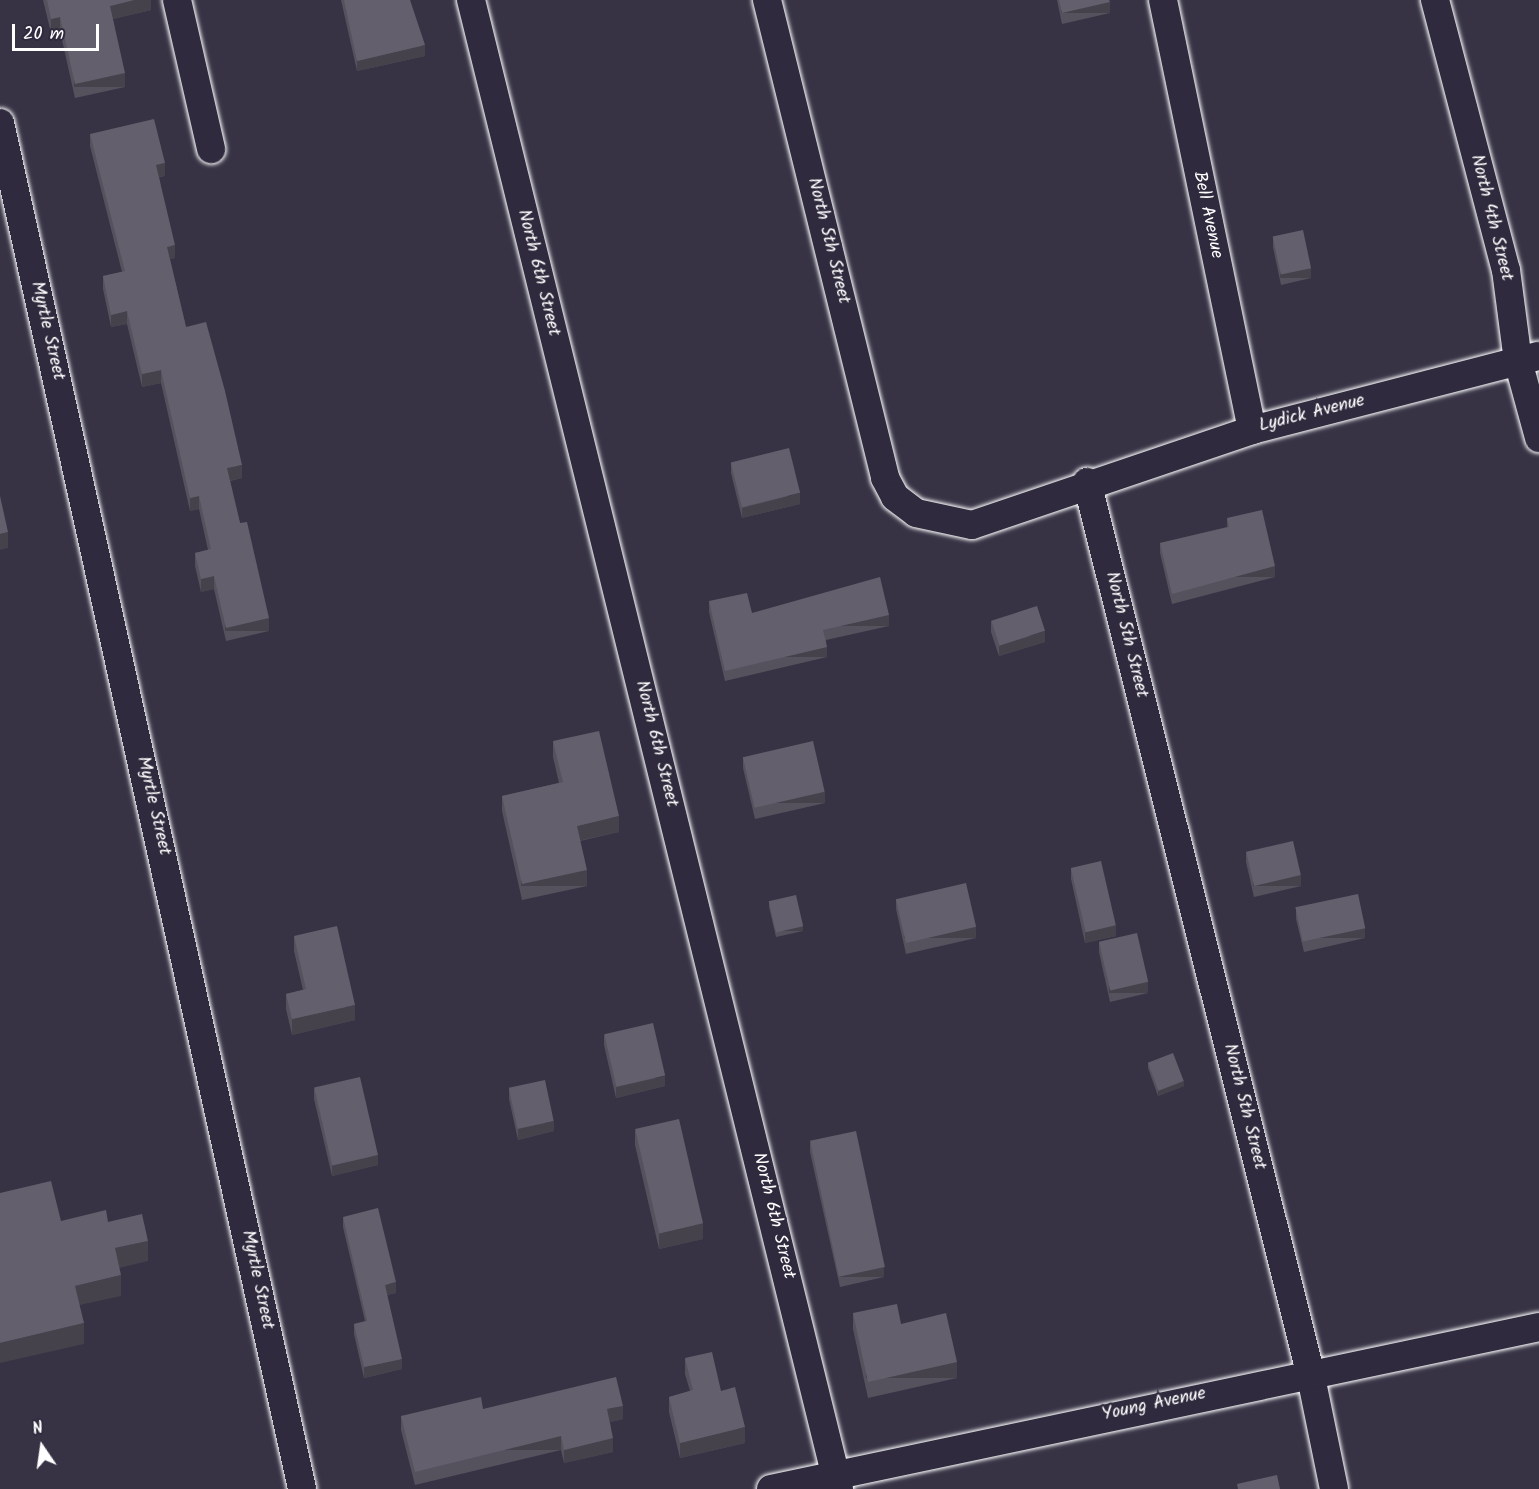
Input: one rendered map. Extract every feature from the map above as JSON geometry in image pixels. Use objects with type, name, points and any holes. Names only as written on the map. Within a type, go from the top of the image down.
[{"type":"street","points":[[177,0],[211,149]]},
{"type":"street","name":"North 6th Street","points":[[471,0],[838,1481]]},
{"type":"street","name":"North 5th Street","points":[[766,0],[885,478],[896,496],[916,513],[972,525],[1087,482],[1310,1372],[1334,1489]]},
{"type":"street","name":"Bell Avenue","points":[[1163,0],[1252,430]]},
{"type":"street","name":"North 4th Street","points":[[1435,0],[1528,359],[1539,438]]},
{"type":"street","name":"Myrtle Street","points":[[0,123],[302,1489]]},
{"type":"street","name":"Lydick Avenue","points":[[1087,482],[1252,430],[1528,359]]},
{"type":"street","name":"Young Avenue","points":[[771,1489],[838,1481],[1310,1372],[1539,1327]]},
{"type":"building","points":[[47,0],[134,0],[110,6],[125,73],[75,84],[60,17],[51,19]]},
{"type":"building","points":[[344,0],[410,0],[425,45],[357,61]]},
{"type":"building","points":[[1059,0],[1109,0],[1110,2],[1062,13]]},
{"type":"building","points":[[154,119],[165,163],[156,165],[175,245],[167,247],[186,327],[206,322],[225,391],[242,465],[227,468],[240,523],[247,522],[269,618],[226,628],[214,576],[201,579],[195,553],[211,549],[199,496],[190,498],[161,370],[142,374],[127,311],[111,315],[103,276],[125,271],[90,134]]},
{"type":"building","points":[[1303,230],[1311,268],[1281,275],[1273,236]]},
{"type":"building","points":[[789,448],[800,493],[742,507],[731,463]]},
{"type":"building","points":[[0,496],[8,532],[0,534]]},
{"type":"building","points":[[1262,510],[1275,566],[1172,594],[1160,543],[1229,527],[1227,518]]},
{"type":"building","points":[[880,577],[889,615],[823,630],[827,647],[725,671],[709,601],[747,593],[752,613]]},
{"type":"building","points":[[1037,606],[1045,631],[999,646],[991,621]]},
{"type":"building","points":[[599,731],[619,816],[577,826],[587,870],[522,884],[502,796],[563,782],[553,741]]},
{"type":"building","points":[[813,741],[825,792],[755,808],[743,757]]},
{"type":"building","points":[[1293,841],[1301,875],[1254,886],[1246,852]]},
{"type":"building","points":[[1101,861],[1116,925],[1086,932],[1071,868]]},
{"type":"building","points":[[966,883],[976,927],[906,943],[896,899]]},
{"type":"building","points":[[1358,894],[1365,928],[1303,942],[1295,907]]},
{"type":"building","points":[[796,895],[803,926],[776,932],[769,901]]},
{"type":"building","points":[[337,926],[355,1005],[292,1019],[286,994],[306,989],[294,936]]},
{"type":"building","points":[[1137,933],[1148,982],[1110,990],[1099,942]]},
{"type":"building","points":[[653,1023],[665,1076],[616,1087],[604,1034]]},
{"type":"building","points":[[1173,1053],[1184,1081],[1159,1091],[1148,1063]]},
{"type":"building","points":[[360,1077],[378,1155],[332,1166],[314,1088]]},
{"type":"building","points":[[545,1080],[554,1121],[518,1129],[509,1088]]},
{"type":"building","points":[[679,1119],[703,1223],[659,1233],[635,1129]]},
{"type":"building","points":[[856,1131],[885,1267],[839,1277],[810,1141]]},
{"type":"building","points":[[51,1181],[61,1221],[106,1210],[108,1222],[142,1214],[148,1241],[115,1248],[121,1275],[75,1286],[84,1323],[0,1343],[0,1193]]},
{"type":"building","points":[[378,1208],[396,1282],[385,1285],[402,1359],[364,1367],[354,1324],[367,1321],[343,1217]]},
{"type":"building","points":[[897,1304],[901,1324],[946,1313],[957,1362],[868,1382],[853,1313]]},
{"type":"building","points":[[712,1352],[721,1391],[735,1387],[745,1427],[680,1443],[669,1397],[693,1390],[685,1358]]},
{"type":"building","points":[[616,1377],[623,1406],[607,1409],[613,1438],[564,1450],[561,1436],[415,1472],[401,1416],[481,1397],[483,1409]]},
{"type":"building","points":[[1277,1475],[1280,1489],[1238,1489],[1237,1484]]}]
